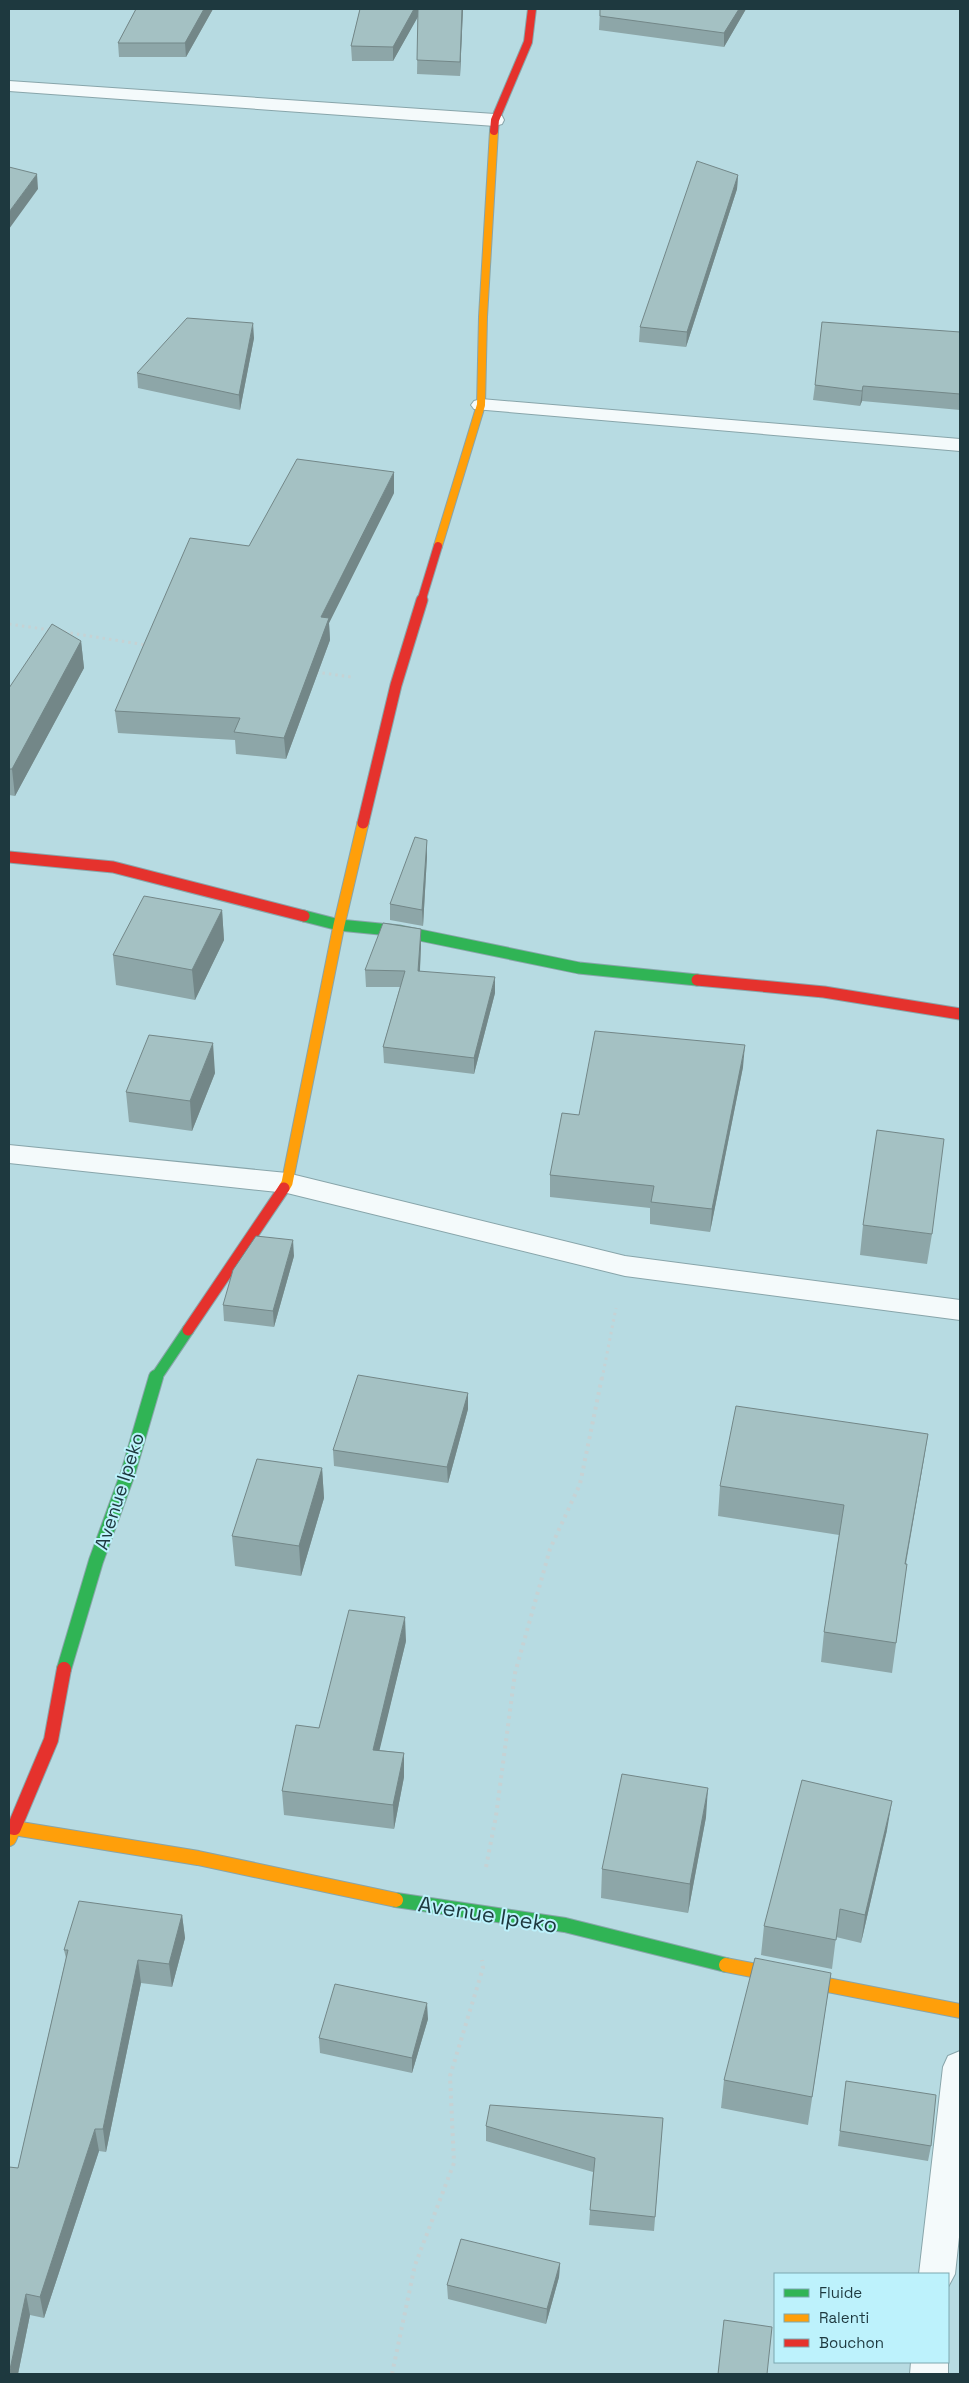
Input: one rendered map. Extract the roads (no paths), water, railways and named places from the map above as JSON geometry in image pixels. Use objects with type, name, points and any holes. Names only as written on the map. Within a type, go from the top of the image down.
[{"type":"street","points":[[287,1183],[339,925],[396,685],[481,405],[483,317],[495,120],[528,42],[532,9]]},
{"type":"street","points":[[9,86],[495,120]]},
{"type":"street","points":[[481,405],[960,445]]},
{"type":"street","points":[[9,857],[113,867],[339,925],[400,931],[579,968],[824,992],[960,1014]]},
{"type":"street","points":[[9,1154],[287,1183],[625,1266],[960,1310]]},
{"type":"street","name":"Avenue Ipeko","points":[[9,1839],[11,1828],[52,1740],[66,1658],[96,1561],[128,1473],[153,1382],[287,1183]]},
{"type":"street","name":"Avenue Ipeko","points":[[11,1828],[198,1858],[390,1899],[565,1925],[686,1957],[960,2011]]},
{"type":"street","points":[[937,2273],[960,2067]]}]
